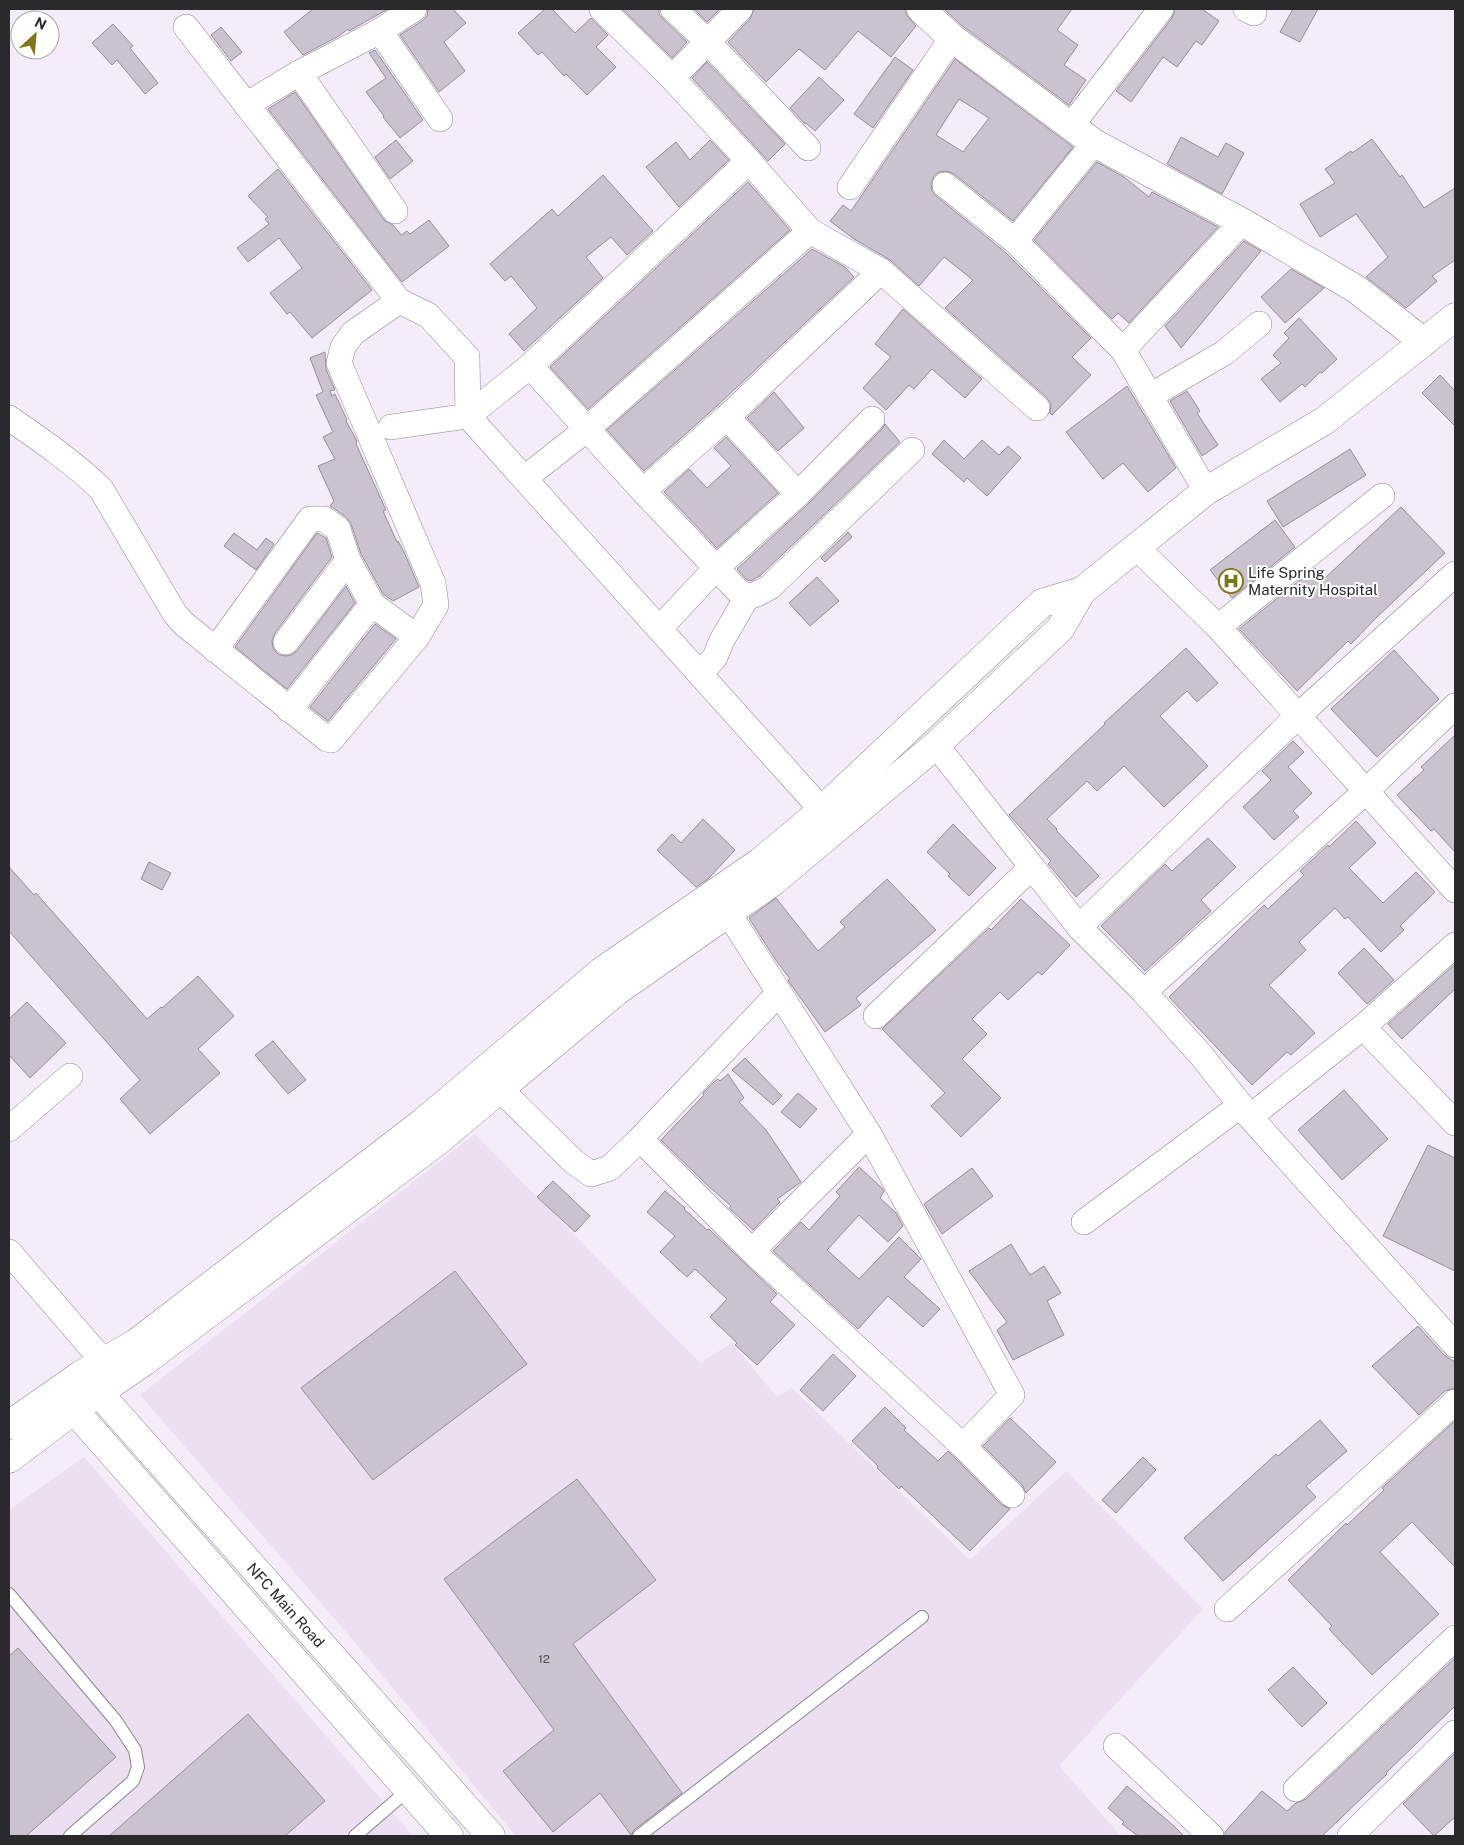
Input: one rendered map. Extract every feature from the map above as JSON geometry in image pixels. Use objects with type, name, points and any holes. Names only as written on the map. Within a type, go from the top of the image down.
[{"type":"main road","points":[[921,9],[952,38],[1094,143],[1242,222],[1356,289],[1424,342]]},
{"type":"main road","points":[[94,1376],[153,1355],[438,1141],[617,991],[729,914],[808,854],[936,745],[1060,629],[1082,591],[1206,491],[1324,421],[1455,317]]},
{"type":"main road","points":[[9,1459],[66,1400],[94,1376],[423,1122],[602,971],[760,862],[822,810],[1042,604],[1082,591]]},
{"type":"main road","name":"NFC Main Road","points":[[94,1376],[491,1836]]},
{"type":"main road","points":[[9,1425],[66,1400]]},
{"type":"main road","name":"NFC Main Road","points":[[66,1400],[448,1836]]},
{"type":"street","points":[[246,105],[299,73],[380,31],[414,9]]},
{"type":"street","points":[[602,9],[672,78],[749,161],[810,231],[881,271],[1037,408]]},
{"type":"street","points":[[673,9],[707,41],[808,148]]},
{"type":"street","points":[[672,78],[740,9]]},
{"type":"street","points":[[1071,126],[1161,9]]},
{"type":"street","points":[[186,27],[399,301],[428,315],[468,358],[468,416],[822,810]]},
{"type":"street","points":[[380,31],[440,119]]},
{"type":"street","points":[[850,187],[952,38]]},
{"type":"street","points":[[299,73],[395,211]]},
{"type":"street","points":[[1015,241],[1094,143]]},
{"type":"street","points":[[391,426],[468,416],[530,366],[749,161]]},
{"type":"street","points":[[945,185],[1015,241],[1123,350],[1206,491]]},
{"type":"street","points":[[1123,350],[1242,222]]},
{"type":"street","points":[[524,478],[586,429],[810,231]]},
{"type":"street","points":[[643,491],[727,417],[881,271]]},
{"type":"street","points":[[9,418],[53,448],[86,474],[101,489],[175,614],[184,624],[289,710],[327,739],[331,740],[417,637],[436,605],[433,583],[339,363],[343,347],[353,333],[399,301]]},
{"type":"street","points":[[1150,396],[1224,353],[1259,324]]},
{"type":"street","points":[[530,366],[643,491],[738,591],[747,597]]},
{"type":"street","points":[[727,417],[798,494]]},
{"type":"street","points":[[660,628],[716,568],[798,494],[872,419]]},
{"type":"street","points":[[700,674],[715,657],[722,640],[747,597],[770,587],[912,450]]},
{"type":"street","points":[[1218,627],[1382,496]]},
{"type":"street","points":[[215,650],[310,519],[324,519],[338,529],[348,560],[372,604],[417,637]]},
{"type":"street","points":[[1136,547],[1218,627],[1455,890]]},
{"type":"street","points":[[286,642],[348,560]]},
{"type":"street","points":[[1078,927],[1299,715],[1455,574]]},
{"type":"street","points":[[289,710],[372,604]]},
{"type":"street","points":[[1144,992],[1366,791],[1455,706]]},
{"type":"street","points":[[936,745],[1078,927],[1144,992],[1201,1055],[1246,1111],[1455,1345]]},
{"type":"street","points":[[876,1016],[1031,868]]},
{"type":"street","points":[[729,914],[778,994],[869,1134],[1012,1395],[962,1446]]},
{"type":"street","points":[[1084,1222],[1246,1111],[1363,1027],[1455,945]]},
{"type":"street","points":[[501,1090],[573,1161],[591,1174],[610,1168],[778,994]]},
{"type":"street","points":[[1363,1027],[1455,1122]]},
{"type":"street","points":[[9,1129],[70,1076]]},
{"type":"street","points":[[752,1251],[869,1134]]},
{"type":"street","points":[[640,1139],[752,1251],[962,1446],[1012,1495]]},
{"type":"street","points":[[9,1252],[94,1376]]},
{"type":"street","points":[[1227,1609],[1455,1402]]},
{"type":"street","points":[[1296,1789],[1455,1638]]},
{"type":"street","points":[[1350,1836],[1455,1733]]},
{"type":"street","points":[[1116,1746],[1211,1836]]},
{"type":"lane","points":[[9,1594],[116,1721],[135,1750],[138,1767],[134,1781],[70,1836]]},
{"type":"lane","points":[[639,1836],[922,1617]]},
{"type":"lane","points":[[355,1836],[408,1790]]},
{"type":"shaded area","points":[[475,1134],[700,1363],[732,1343],[777,1397],[792,1388],[970,1560],[1066,1471],[1203,1609],[1059,1766],[1121,1836],[516,1836],[347,1633],[140,1395]]},
{"type":"shaded area","points":[[84,1457],[413,1836],[9,1836],[9,1510]]},
{"type":"building","points":[[313,9],[388,9],[303,55],[284,32]]},
{"type":"building","points":[[428,9],[453,9],[466,23],[444,42],[465,71],[439,92],[400,35],[422,21],[427,16]]},
{"type":"building","points":[[545,9],[552,9],[575,33],[591,18],[608,35],[596,47],[616,67],[587,95],[566,74],[564,76],[542,52],[538,55],[518,33]]},
{"type":"building","points":[[622,9],[659,9],[659,14],[663,19],[687,42],[672,58]]},
{"type":"building","points":[[694,9],[720,9],[707,22]]},
{"type":"building","points":[[754,9],[906,9],[906,14],[916,26],[891,57],[858,31],[825,70],[799,49],[766,82],[728,42],[750,19]]},
{"type":"building","points":[[944,9],[1072,9],[1057,30],[1078,45],[1064,65],[1086,80],[1069,105],[961,25]]},
{"type":"building","points":[[1175,9],[1202,9],[1219,21],[1202,45],[1196,41],[1177,67],[1163,57],[1131,102],[1116,91],[1172,18]]},
{"type":"building","points":[[1293,9],[1318,9],[1300,42],[1280,32]]},
{"type":"building","points":[[113,24],[133,46],[130,48],[158,83],[145,94],[117,60],[112,65],[92,43]]},
{"type":"building","points":[[221,27],[242,52],[231,61],[211,35]]},
{"type":"building","points":[[375,50],[423,120],[400,138],[366,92],[386,78],[369,53]]},
{"type":"building","points":[[895,57],[913,70],[873,128],[854,114]]},
{"type":"building","points":[[955,59],[1073,147],[1013,221],[954,174],[947,171],[939,172],[934,176],[931,183],[932,191],[936,196],[1005,252],[1091,338],[1072,357],[1091,375],[1052,415],[1050,413],[1051,404],[1046,397],[945,308],[973,280],[944,257],[919,286],[890,260],[854,239],[830,221],[843,205],[851,211]],"holes":[[[959,99],[989,118],[963,152],[936,135]]]},
{"type":"building","points":[[707,62],[785,144],[768,161],[692,78]]},
{"type":"building","points":[[819,77],[844,100],[815,131],[805,124],[790,108]]},
{"type":"building","points":[[295,92],[384,220],[393,225],[401,235],[407,231],[410,234],[429,220],[449,246],[402,282],[268,109]]},
{"type":"building","points":[[1181,137],[1218,157],[1226,143],[1244,153],[1222,194],[1167,164]]},
{"type":"building","points":[[1372,139],[1400,177],[1402,175],[1424,208],[1455,188],[1455,260],[1432,276],[1437,281],[1406,308],[1366,277],[1388,257],[1356,214],[1320,237],[1300,204],[1335,183],[1325,169]]},
{"type":"building","points":[[396,140],[413,161],[390,179],[375,157]]},
{"type":"building","points":[[710,140],[729,160],[679,207],[646,167],[676,142],[690,160]]},
{"type":"building","points":[[1097,162],[1124,177],[1149,197],[1152,192],[1218,227],[1129,323],[1118,313],[1112,319],[1034,240]]},
{"type":"building","points":[[278,169],[372,290],[312,338],[290,312],[287,314],[270,293],[302,268],[279,238],[248,262],[237,248],[269,224],[265,219],[268,217],[248,196]]},
{"type":"building","points":[[603,175],[653,231],[627,255],[611,237],[586,257],[603,278],[524,351],[509,334],[537,308],[511,276],[505,281],[490,264],[552,209],[558,216]]},
{"type":"building","points":[[748,182],[790,230],[588,409],[550,367]]},
{"type":"building","points":[[1244,241],[1261,251],[1181,348],[1165,326]]},
{"type":"building","points":[[812,249],[845,267],[854,277],[717,406],[644,471],[607,430]]},
{"type":"building","points":[[1291,269],[1324,288],[1285,323],[1261,297]]},
{"type":"building","points":[[903,309],[982,379],[965,398],[932,369],[914,389],[909,385],[886,410],[863,388],[891,357],[875,344]]},
{"type":"building","points":[[1299,318],[1337,359],[1305,387],[1302,384],[1280,402],[1261,379],[1281,363],[1273,355],[1289,338],[1284,333]]},
{"type":"building","points":[[325,352],[326,369],[335,390],[330,391],[332,396],[335,394],[357,441],[356,444],[386,510],[383,511],[419,587],[393,601],[383,594],[361,554],[351,524],[346,517],[330,506],[334,501],[318,466],[335,459],[323,437],[333,432],[316,395],[323,392],[310,358]]},
{"type":"building","points":[[1440,375],[1455,391],[1455,426],[1422,393]]},
{"type":"building","points":[[1127,386],[1176,468],[1148,492],[1123,463],[1103,479],[1066,432]]},
{"type":"building","points":[[1187,391],[1200,411],[1197,413],[1218,445],[1202,456],[1170,401]]},
{"type":"building","points":[[774,392],[804,428],[778,451],[747,418]]},
{"type":"building","points":[[885,424],[900,442],[761,575],[751,581],[747,580],[737,569],[808,504]]},
{"type":"building","points":[[726,437],[778,493],[717,548],[664,492],[689,469],[707,488],[731,466],[714,448]]},
{"type":"building","points":[[944,440],[964,459],[982,440],[999,455],[1008,446],[1021,458],[987,496],[967,478],[964,482],[932,454]]},
{"type":"building","points":[[1350,449],[1366,475],[1283,527],[1267,501]]},
{"type":"building","points":[[1401,507],[1445,553],[1351,644],[1348,641],[1297,691],[1239,629],[1315,568],[1325,578]]},
{"type":"building","points":[[1275,520],[1295,547],[1232,598],[1210,570]]},
{"type":"building","points":[[848,532],[852,537],[825,562],[821,558]]},
{"type":"building","points":[[234,533],[257,550],[266,538],[274,544],[256,570],[224,546]]},
{"type":"building","points":[[317,533],[326,538],[332,557],[275,633],[272,641],[273,648],[278,654],[285,656],[297,651],[346,586],[355,603],[287,689],[235,647]]},
{"type":"building","points":[[817,577],[839,601],[810,626],[789,603]]},
{"type":"building","points":[[375,624],[396,639],[328,721],[310,707]]},
{"type":"building","points":[[1186,648],[1218,683],[1197,702],[1187,691],[1160,716],[1208,766],[1164,807],[1124,766],[1097,791],[1087,781],[1047,819],[1099,876],[1076,897],[1048,864],[1051,861],[1009,815],[1104,723]]},
{"type":"building","points":[[1394,650],[1439,699],[1377,757],[1331,709]]},
{"type":"building","points":[[1455,735],[1455,852],[1434,829],[1431,831],[1397,795],[1424,770],[1421,767]]},
{"type":"building","points":[[1293,741],[1304,752],[1288,767],[1312,793],[1293,811],[1299,817],[1274,840],[1243,807],[1271,780],[1262,771]]},
{"type":"building","points":[[703,819],[735,850],[708,879],[696,887],[657,850],[672,834],[681,843]]},
{"type":"building","points":[[1356,821],[1376,843],[1349,868],[1383,903],[1416,872],[1435,892],[1400,926],[1404,930],[1381,952],[1348,917],[1345,919],[1335,908],[1299,942],[1306,950],[1269,985],[1315,1033],[1291,1055],[1287,1052],[1252,1085],[1169,997],[1264,905],[1268,909],[1304,875],[1300,871]]},
{"type":"building","points":[[953,824],[996,868],[969,896],[927,852]]},
{"type":"building","points":[[1208,838],[1236,867],[1201,900],[1211,911],[1145,971],[1101,926],[1165,864],[1172,871]]},
{"type":"building","points":[[149,862],[171,873],[162,890],[141,879]]},
{"type":"building","points":[[9,867],[34,895],[36,893],[147,1019],[198,976],[234,1016],[198,1049],[220,1073],[150,1134],[120,1099],[140,1080],[9,931]]},
{"type":"building","points":[[887,879],[936,930],[856,998],[861,1005],[825,1032],[789,982],[788,980],[790,979],[749,918],[776,898],[818,951],[845,927],[840,922]]},
{"type":"building","points":[[1021,899],[1070,945],[1042,975],[1038,972],[1008,1000],[1000,992],[972,1019],[987,1034],[962,1059],[1001,1098],[961,1137],[931,1106],[945,1093],[882,1029],[989,928],[991,930]]},
{"type":"building","points":[[1364,948],[1394,980],[1367,1004],[1338,973]]},
{"type":"building","points":[[1455,964],[1455,989],[1402,1039],[1388,1024]]},
{"type":"building","points":[[27,1002],[66,1043],[30,1078],[9,1055],[9,1019]]},
{"type":"building","points":[[273,1041],[306,1080],[288,1094],[255,1055]]},
{"type":"building","points":[[745,1058],[782,1096],[773,1105],[732,1070]]},
{"type":"building","points":[[728,1074],[744,1098],[739,1102],[766,1130],[801,1182],[777,1199],[780,1202],[753,1230],[729,1208],[731,1206],[661,1140],[715,1081],[718,1079],[720,1081]]},
{"type":"building","points":[[1344,1090],[1388,1139],[1342,1180],[1298,1130]]},
{"type":"building","points":[[798,1093],[817,1109],[800,1128],[781,1112]]},
{"type":"building","points":[[1428,1145],[1455,1158],[1455,1271],[1383,1236]]},
{"type":"building","points":[[859,1167],[883,1189],[884,1191],[880,1198],[896,1213],[903,1226],[888,1242],[859,1215],[827,1250],[859,1279],[899,1237],[921,1259],[904,1277],[940,1309],[923,1327],[888,1296],[858,1329],[773,1251],[801,1222],[809,1230],[840,1196],[836,1192]]},
{"type":"building","points":[[972,1168],[993,1196],[942,1234],[924,1204]]},
{"type":"building","points":[[553,1181],[590,1216],[575,1232],[537,1197]]},
{"type":"building","points":[[665,1191],[707,1230],[709,1229],[777,1294],[770,1302],[795,1325],[757,1365],[735,1345],[737,1343],[710,1317],[727,1299],[695,1269],[687,1277],[660,1252],[675,1236],[647,1212]]},
{"type":"building","points":[[1011,1244],[1030,1275],[1044,1266],[1061,1293],[1047,1301],[1064,1335],[1013,1360],[997,1330],[1007,1322],[969,1271]]},
{"type":"building","points":[[455,1271],[527,1364],[373,1480],[301,1388]]},
{"type":"building","points":[[1418,1326],[1444,1355],[1455,1362],[1455,1388],[1445,1391],[1419,1415],[1372,1366]]},
{"type":"building","points":[[833,1354],[856,1376],[823,1411],[800,1390]]},
{"type":"building","points":[[885,1407],[906,1428],[904,1430],[938,1461],[948,1451],[1002,1505],[1010,1509],[970,1551],[901,1486],[899,1489],[852,1441]]},
{"type":"building","points":[[1010,1418],[1056,1462],[1026,1493],[1022,1485],[983,1446]]},
{"type":"building","points":[[1320,1420],[1347,1451],[1306,1486],[1316,1497],[1223,1581],[1184,1538],[1276,1454],[1278,1456]]},
{"type":"building","points":[[1455,1421],[1455,1567],[1412,1522],[1380,1552],[1439,1614],[1372,1675],[1329,1629],[1332,1626],[1288,1580],[1346,1523],[1347,1525],[1384,1490],[1382,1488]]},
{"type":"building","points":[[1143,1457],[1156,1470],[1116,1513],[1102,1500]]},
{"type":"building","points":[[577,1479],[656,1580],[573,1644],[682,1793],[634,1830],[631,1835],[600,1793],[553,1832],[503,1771],[554,1730],[444,1579]]},
{"type":"building","points":[[18,1648],[116,1757],[26,1836],[9,1836],[9,1656]]},
{"type":"building","points":[[1455,1658],[1455,1706],[1322,1836],[1225,1836],[1225,1832],[1262,1791],[1287,1811],[1296,1803],[1306,1799]]},
{"type":"building","points":[[1293,1667],[1327,1703],[1302,1727],[1268,1690]]},
{"type":"building","points":[[248,1714],[325,1801],[285,1836],[109,1836]]},
{"type":"building","points":[[1455,1753],[1455,1817],[1434,1836],[1403,1804]]},
{"type":"building","points":[[1127,1786],[1184,1836],[1138,1836],[1122,1824],[1124,1822],[1108,1808]]},
{"type":"place","name":"Life Spring Maternity Hospital","points":[[1231,581]]}]
